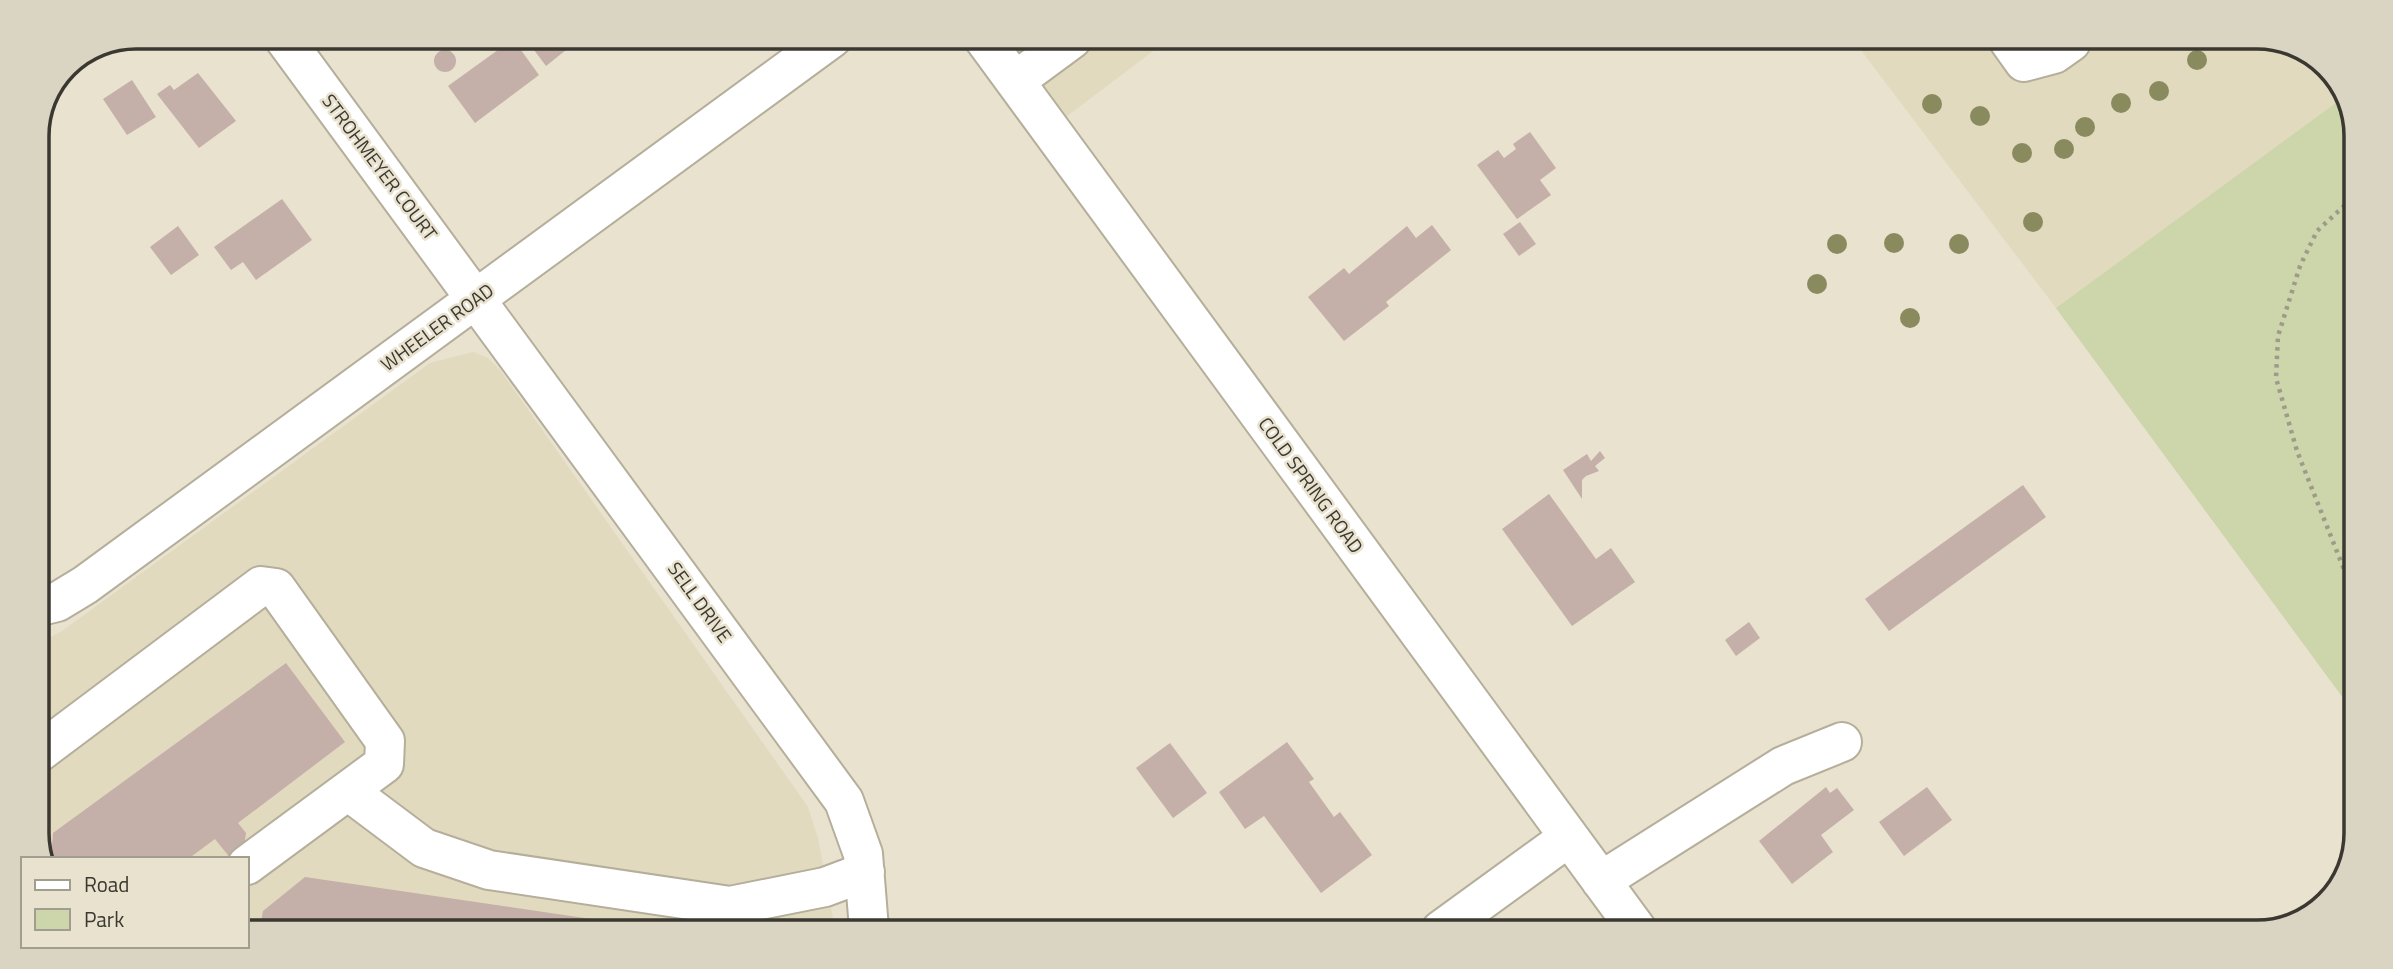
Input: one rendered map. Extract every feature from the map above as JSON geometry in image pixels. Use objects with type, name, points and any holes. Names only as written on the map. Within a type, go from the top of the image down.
[{"type":"street","name":"STROHMEYER COURT","points":[[292,49],[477,298]]},
{"type":"street","name":"WHEELER ROAD","points":[[49,604],[85,585],[817,49]]},
{"type":"street","name":"COLD SPRING ROAD","points":[[992,49],[1630,920]]},
{"type":"street","points":[[1016,81],[1059,49]]},
{"type":"street","points":[[2014,49],[2024,62],[2054,54],[2061,49]]},
{"type":"street","name":"SELL DRIVE","points":[[477,298],[817,760],[844,802],[863,854],[868,920]]},
{"type":"street","points":[[49,745],[261,586],[276,588],[386,741],[384,764],[248,864]]},
{"type":"street","points":[[1601,881],[1783,766],[1842,742]]},
{"type":"street","points":[[348,791],[424,848],[489,870],[729,917],[865,872]]},
{"type":"street","points":[[1455,920],[1569,837]]},
{"type":"path","points":[[2344,206],[2317,231],[2300,266],[2277,336],[2276,377],[2297,451],[2344,569]]},
{"type":"shaded area","points":[[1007,49],[1156,49],[1062,120]]},
{"type":"shaded area","points":[[1860,49],[2257,49],[2285,54],[2300,61],[2326,83],[2339,108],[2344,130],[2344,699],[2056,308]]},
{"type":"shaded area","points":[[473,352],[488,358],[500,370],[808,807],[818,838],[833,920],[248,920],[248,857],[53,857],[49,839],[49,638],[62,631],[430,363]]},
{"type":"green space","points":[[2337,102],[2344,130],[2344,699],[2056,308]]},
{"type":"building","points":[[499,49],[520,49],[539,75],[475,123],[448,86]]},
{"type":"building","points":[[533,49],[567,49],[546,66]]},
{"type":"building","points":[[445,50],[455,57],[456,61],[449,71],[445,72],[435,65],[434,61],[441,51]]},
{"type":"building","points":[[198,73],[236,121],[199,148],[157,94],[170,85],[174,90]]},
{"type":"building","points":[[132,80],[156,117],[127,135],[103,99]]},
{"type":"building","points":[[1530,132],[1556,168],[1540,180],[1551,195],[1517,219],[1477,165],[1498,150],[1504,158],[1516,149],[1513,144]]},
{"type":"building","points":[[282,199],[312,240],[256,280],[243,262],[231,270],[214,247]]},
{"type":"building","points":[[1520,222],[1536,244],[1519,256],[1503,234]]},
{"type":"building","points":[[1432,225],[1451,250],[1386,302],[1389,306],[1344,341],[1308,297],[1344,268],[1349,274],[1407,226],[1416,238]]},
{"type":"building","points":[[178,226],[199,255],[171,275],[150,247]]},
{"type":"building","points":[[1600,451],[1605,458],[1595,466],[1599,471],[1582,480],[1582,499],[1563,470],[1587,454],[1591,461]]},
{"type":"building","points":[[2023,485],[2046,517],[1889,631],[1865,599]]},
{"type":"building","points":[[1549,494],[1596,559],[1611,548],[1635,582],[1572,626],[1502,529]]},
{"type":"building","points":[[1749,622],[1760,638],[1736,656],[1725,640]]},
{"type":"building","points":[[286,663],[345,742],[238,823],[246,833],[243,852],[234,857],[229,857],[215,839],[191,857],[53,857],[53,833]]},
{"type":"building","points":[[1287,742],[1314,779],[1309,782],[1334,817],[1340,812],[1372,855],[1321,893],[1264,816],[1245,829],[1219,792]]},
{"type":"building","points":[[1170,743],[1207,793],[1173,818],[1136,768]]},
{"type":"building","points":[[1826,787],[1830,793],[1837,788],[1854,810],[1821,835],[1833,852],[1792,884],[1759,841]]},
{"type":"building","points":[[1927,787],[1952,820],[1904,856],[1879,822]]},
{"type":"building","points":[[305,877],[598,920],[261,920],[263,911]]}]
